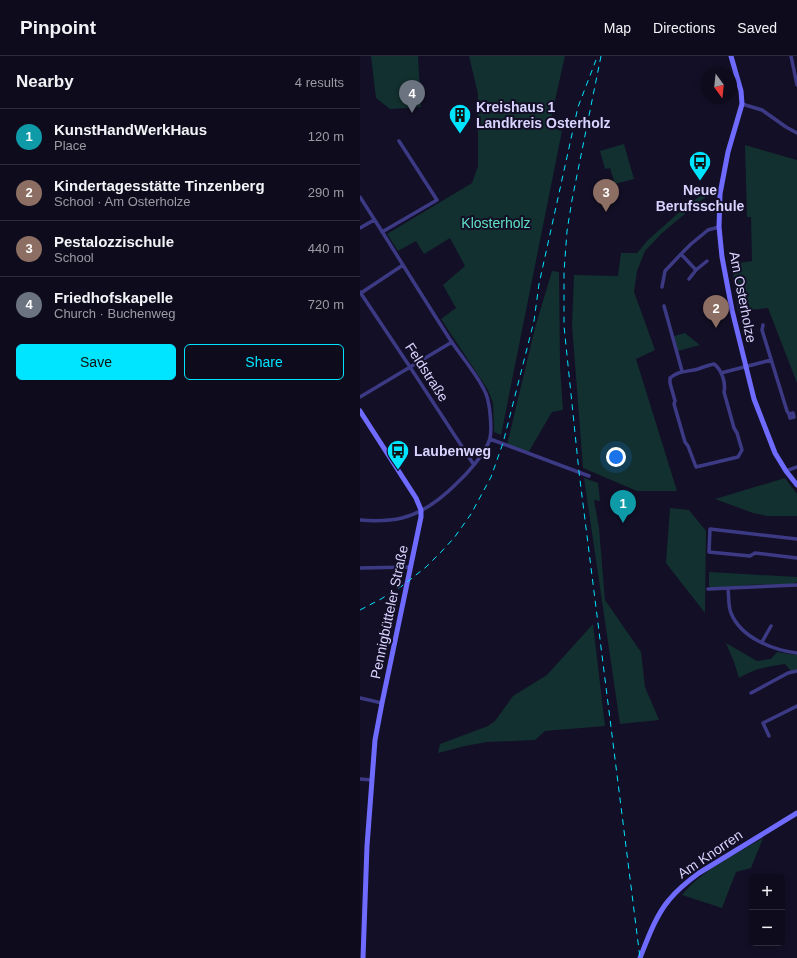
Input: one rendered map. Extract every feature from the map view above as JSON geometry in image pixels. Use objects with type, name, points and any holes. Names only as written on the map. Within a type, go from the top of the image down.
[{"type":"street","points":[[731,56],[741,91],[742,104],[762,110],[786,128],[797,133]]},
{"type":"street","points":[[791,56],[797,85]]},
{"type":"street","name":"Am Osterholze","points":[[742,104],[724,172],[720,200],[719,227],[722,257],[745,366],[754,399],[768,436],[778,457],[786,471],[797,485]]},
{"type":"street","points":[[382,232],[436,200],[399,141]]},
{"type":"street","points":[[360,197],[452,342],[486,392],[489,403],[490,439],[467,474],[447,493],[421,510],[402,518],[360,520]]},
{"type":"street","points":[[360,228],[374,220]]},
{"type":"street","points":[[662,287],[665,271],[680,254],[708,230],[719,227]]},
{"type":"street","points":[[680,254],[696,270]]},
{"type":"street","points":[[689,279],[696,270],[708,261]]},
{"type":"street","points":[[360,293],[403,265]]},
{"type":"street","name":"Feldstraße","points":[[360,293],[474,465]]},
{"type":"street","points":[[664,306],[682,371]]},
{"type":"street","points":[[763,325],[762,330],[789,414]]},
{"type":"street","points":[[360,397],[452,342]]},
{"type":"street","points":[[721,373],[771,360]]},
{"type":"street","points":[[714,364],[718,367],[721,373],[725,387],[724,392],[742,450],[738,457],[696,467],[685,442],[670,378],[674,374],[682,371],[697,369],[714,364]]},
{"type":"street","points":[[360,411],[416,498],[421,510]]},
{"type":"street","points":[[490,439],[589,476]]},
{"type":"street","points":[[786,471],[797,467]]},
{"type":"street","name":"Pennigbütteler Straße","points":[[363,958],[367,854],[375,740],[420,527],[421,510]]},
{"type":"street","points":[[797,539],[710,529],[709,552],[750,556],[755,553],[797,558]]},
{"type":"street","points":[[360,568],[411,567]]},
{"type":"street","points":[[708,589],[797,585]]},
{"type":"street","points":[[728,588],[730,612],[736,622],[747,633],[774,648],[797,653]]},
{"type":"street","points":[[762,642],[770,626]]},
{"type":"street","points":[[751,693],[788,673],[797,670]]},
{"type":"street","points":[[360,698],[382,703]]},
{"type":"street","points":[[769,736],[763,723],[797,706]]},
{"type":"street","points":[[360,779],[372,780]]},
{"type":"street","name":"Am Knorren","points":[[641,955],[661,912],[669,900],[687,882],[699,873],[797,813]]},
{"type":"green space","points":[[371,56],[418,56],[421,107],[390,109],[376,98]]},
{"type":"green space","name":"Klosterholz","points":[[469,56],[565,56],[549,127],[562,131],[501,435],[494,432],[493,403],[488,390],[441,319],[456,308],[443,285],[465,266],[450,238],[424,254],[416,241],[398,251],[387,234],[472,183],[478,166],[478,94]]},
{"type":"green space","points":[[624,144],[634,179],[615,184],[610,168],[605,169],[600,151]]},
{"type":"green space","points":[[745,145],[797,160],[797,383],[768,308],[738,311],[732,264],[752,261],[751,217],[747,217]]},
{"type":"green space","points":[[716,191],[714,196],[710,195],[700,201],[661,234],[645,251],[637,271],[634,292],[655,350],[636,359],[677,491],[637,491],[583,468],[572,325],[574,275],[618,276],[621,253],[637,253],[648,240],[685,207],[706,192]]},
{"type":"green space","points":[[552,271],[559,272],[560,366],[563,410],[552,412],[528,453],[507,445],[535,328]]},
{"type":"green space","points":[[685,333],[700,345],[678,351],[674,336]]},
{"type":"green space","points":[[584,478],[598,483],[600,501],[594,500],[599,528],[605,600],[641,652],[645,687],[659,720],[620,724]]},
{"type":"green space","points":[[785,478],[797,494],[797,516],[767,516],[753,513],[715,499]]},
{"type":"green space","points":[[670,508],[689,510],[706,531],[705,613],[666,563]]},
{"type":"green space","points":[[709,572],[797,577],[797,582],[793,584],[746,585],[712,588],[709,586]]},
{"type":"green space","points":[[593,624],[605,726],[545,731],[535,740],[487,742],[438,753],[440,744],[488,726],[495,721],[513,696],[547,675]]},
{"type":"green space","points":[[726,643],[757,661],[771,659],[777,652],[797,655],[797,669],[791,671],[785,664],[756,670],[739,678]]},
{"type":"green space","points":[[763,838],[751,868],[736,872],[722,908],[682,895],[709,870]]},
{"type":"railway","points":[[601,56],[567,231],[564,272],[564,326],[579,472],[640,958]]},
{"type":"railway","points":[[360,610],[402,586],[426,567],[441,552],[454,538],[471,514],[491,477],[503,443],[534,321],[539,284],[578,107],[596,60]]},
{"type":"place","name":"Friedhofskapelle","points":[[412,113]]},
{"type":"place","name":"Kreishaus 1 Landkreis Osterholz","points":[[460,134]]},
{"type":"place","name":"Neue Berufsschule","points":[[700,182]]},
{"type":"place","name":"Pestalozzischule","points":[[606,212]]},
{"type":"place","name":"Kindertagesstätte Tinzenberg","points":[[716,328]]},
{"type":"place","name":"Laubenweg","points":[[398,470]]},
{"type":"place","name":"KunstHandWerkHaus","points":[[623,523]]}]
